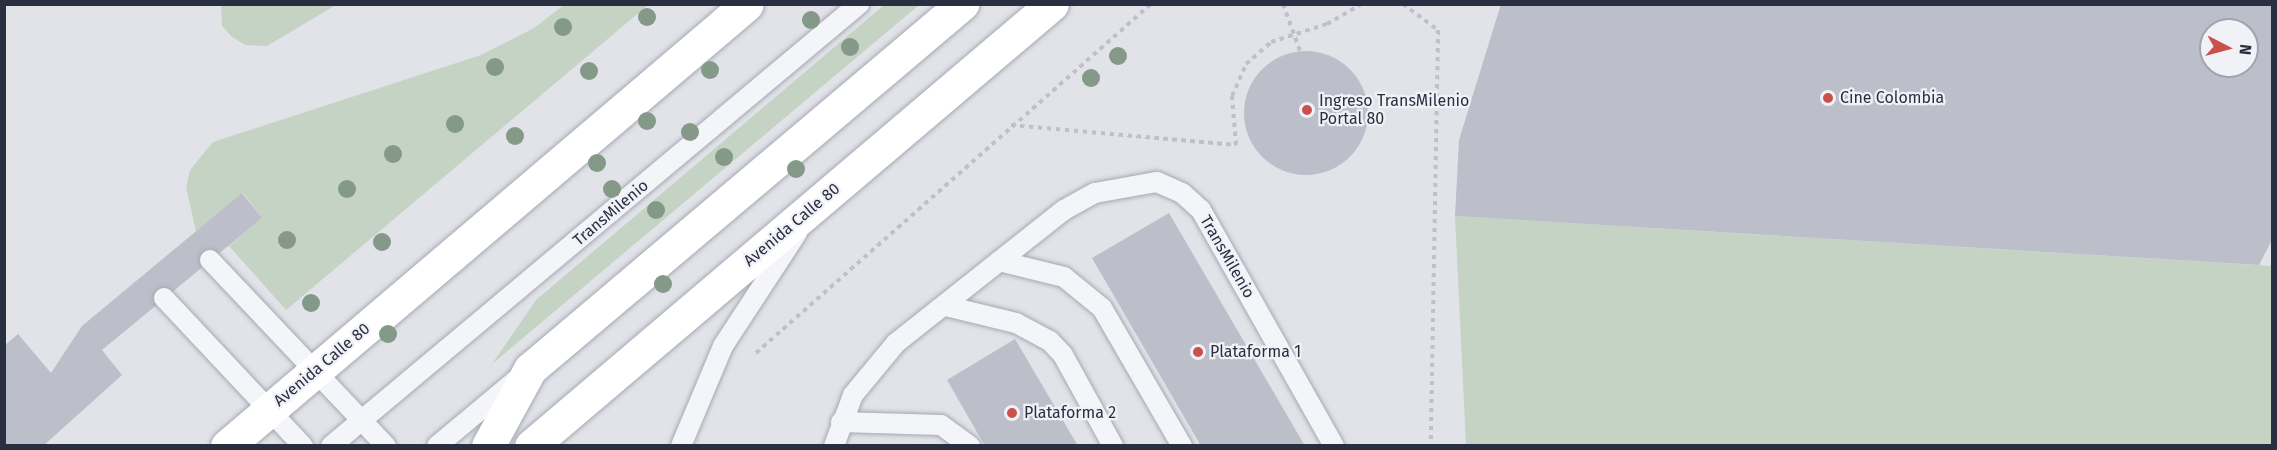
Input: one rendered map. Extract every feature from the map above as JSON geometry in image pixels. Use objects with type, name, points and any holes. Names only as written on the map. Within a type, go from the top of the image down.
[{"type":"highway","name":"Avenida Calle 80","points":[[226,446],[747,4]]},
{"type":"highway","points":[[488,446],[530,369],[962,4]]},
{"type":"highway","name":"Avenida Calle 80","points":[[531,446],[1052,4]]},
{"type":"lane","name":"TransMilenio","points":[[331,446],[859,4]]},
{"type":"lane","name":"TransMilenio","points":[[834,446],[841,422],[869,369],[999,261],[1095,193],[1157,182],[1182,193],[1201,210],[1334,446]]},
{"type":"lane","points":[[681,446],[723,346],[814,206]]},
{"type":"lane","points":[[210,260],[386,446]]},
{"type":"lane","points":[[999,261],[1064,277],[1102,309],[1182,446]]},
{"type":"lane","points":[[164,298],[303,446]]},
{"type":"lane","points":[[946,306],[1016,323],[1050,341],[1113,446]]},
{"type":"lane","points":[[437,446],[530,369]]},
{"type":"lane","points":[[841,422],[941,425],[970,446]]},
{"type":"path","points":[[749,359],[1010,124],[1151,4]]},
{"type":"path","points":[[1283,4],[1300,51]]},
{"type":"path","points":[[1010,124],[1236,145],[1230,119],[1232,96],[1246,64],[1293,31],[1327,24],[1361,4]]},
{"type":"path","points":[[1403,4],[1438,30],[1431,446]]},
{"type":"green space","points":[[221,4],[336,5],[267,46],[245,45],[231,36],[222,26]]},
{"type":"green space","points":[[564,5],[648,5],[286,310],[229,246],[262,218],[243,193],[196,231],[186,187],[190,170],[213,142],[481,55],[534,28]]},
{"type":"green space","points":[[884,5],[919,5],[492,364],[536,300]]},
{"type":"green space","points":[[1455,216],[2272,266],[2272,445],[1466,445]]},
{"type":"building","points":[[1501,4],[2272,4],[2272,240],[2259,265],[1455,216],[1459,140]]},
{"type":"building","name":"Ingreso TransMilenio Portal 80","points":[[1306,51],[1330,56],[1350,69],[1363,89],[1368,113],[1363,137],[1350,157],[1330,170],[1306,175],[1282,170],[1262,157],[1249,137],[1244,113],[1249,89],[1262,69],[1282,56]]},
{"type":"building","points":[[242,193],[262,218],[102,350],[122,375],[43,446],[4,446],[4,346],[18,334],[51,373],[82,326]]},
{"type":"building","name":"Plataforma 1","points":[[1169,213],[1305,446],[1201,446],[1092,258]]},
{"type":"building","name":"Plataforma 2","points":[[1015,339],[1078,446],[985,446],[947,380]]},
{"type":"place","name":"Cine Colombia","points":[[1828,98]]},
{"type":"place","name":"Ingreso TransMilenio Portal 80","points":[[1307,110]]},
{"type":"place","name":"Plataforma 1","points":[[1198,352]]},
{"type":"place","name":"Plataforma 2","points":[[1012,413]]}]
